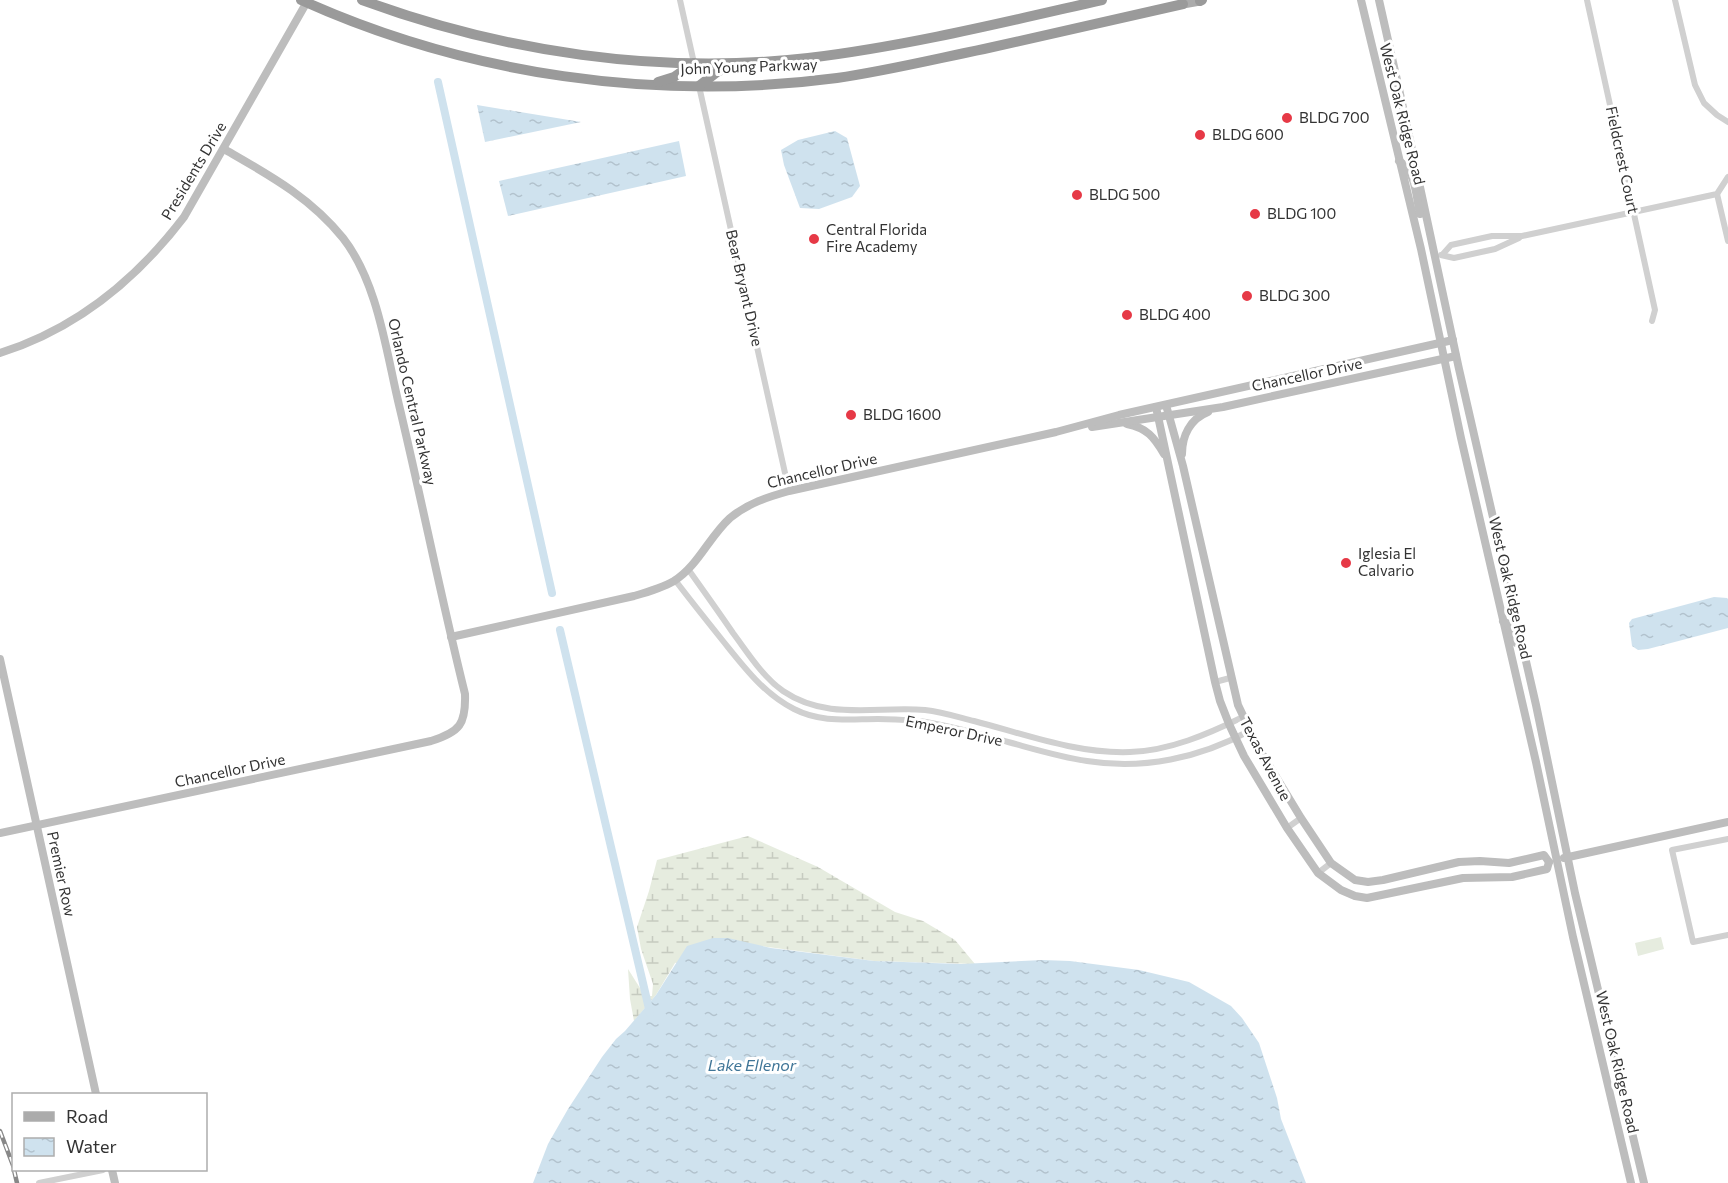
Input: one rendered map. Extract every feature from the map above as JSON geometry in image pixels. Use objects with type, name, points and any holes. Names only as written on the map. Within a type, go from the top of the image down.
[{"type":"highway","name":"John Young Parkway","points":[[362,0],[441,26],[535,48],[618,59],[694,63],[806,58],[862,50],[1102,0]]},
{"type":"highway","name":"John Young Parkway","points":[[305,1],[376,30],[471,58],[542,73],[593,80],[699,86],[774,84],[871,72],[1182,4]]},
{"type":"highway","points":[[699,86],[717,72],[740,62]]},
{"type":"highway","points":[[650,85],[674,77],[694,63]]},
{"type":"main road","name":"John Young Parkway","points":[[1182,4],[1201,0]]},
{"type":"street","points":[[680,0],[694,63]]},
{"type":"street","name":"West Oak Ridge Road","points":[[1361,0],[1421,249],[1534,752],[1553,860],[1583,974],[1631,1183]]},
{"type":"street","name":"West Oak Ridge Road","points":[[1379,0],[1439,255],[1452,340],[1568,857],[1644,1182]]},
{"type":"street","name":"Fieldcrest Court","points":[[1587,0],[1655,310],[1652,321]]},
{"type":"street","points":[[1675,0],[1695,85],[1704,103],[1728,122]]},
{"type":"street","name":"Presidents Drive","points":[[0,353],[27,345],[81,315],[126,282],[163,245],[184,217],[224,149],[305,1]]},
{"type":"street","name":"Bear Bryant Drive","points":[[699,86],[789,491]]},
{"type":"street","name":"Orlando Central Parkway","points":[[224,149],[296,192],[321,213],[344,240],[362,270],[376,305],[465,694],[466,711],[461,724]]},
{"type":"street","points":[[1399,161],[1408,168],[1411,176],[1429,247],[1439,255],[1454,258],[1495,249],[1522,236]]},
{"type":"street","points":[[1439,255],[1451,245],[1492,236],[1522,236],[1717,194],[1728,177]]},
{"type":"street","points":[[1717,194],[1728,241]]},
{"type":"street","name":"Chancellor Drive","points":[[451,637],[657,589],[675,580],[688,569],[729,519],[745,507],[762,499],[1452,340]]},
{"type":"street","name":"Chancellor Drive","points":[[1056,432],[1223,407],[1456,356]]},
{"type":"street","name":"Texas Avenue","points":[[1166,405],[1183,466],[1230,678],[1243,717],[1301,818],[1331,863],[1355,880],[1368,882],[1480,861],[1509,862],[1544,855],[1553,860],[1728,822]]},
{"type":"street","name":"Texas Avenue","points":[[1156,407],[1220,701],[1244,756],[1287,828],[1318,873],[1332,884],[1355,896],[1367,898],[1452,880],[1512,877],[1547,869],[1553,860]]},
{"type":"street","points":[[1183,466],[1182,447],[1185,433],[1202,415],[1223,407]]},
{"type":"street","points":[[1120,422],[1137,426],[1149,434],[1168,462]]},
{"type":"street","name":"Emperor Drive","points":[[688,569],[765,675],[784,691],[825,709],[939,712],[1056,742],[1110,752],[1162,748],[1194,738],[1243,717]]},
{"type":"street","name":"Emperor Drive","points":[[675,580],[759,684],[777,699],[814,717],[831,720],[878,719],[922,722],[972,732],[1053,754],[1087,761],[1121,764],[1141,764],[1198,753],[1249,731]]},
{"type":"street","points":[[1503,621],[1510,625],[1514,641],[1521,644]]},
{"type":"street","name":"Premier Row","points":[[0,659],[96,1093]]},
{"type":"street","points":[[1215,682],[1230,678]]},
{"type":"street","name":"Chancellor Drive","points":[[0,833],[431,741],[450,735],[461,724]]},
{"type":"street","points":[[1287,828],[1301,818]]},
{"type":"street","points":[[1728,839],[1672,850],[1693,942],[1728,934]]},
{"type":"street","points":[[1509,862],[1512,877]]},
{"type":"street","points":[[1318,873],[1331,863]]},
{"type":"street","points":[[1449,865],[1452,880]]},
{"type":"street","points":[[1383,880],[1386,895]]},
{"type":"street","points":[[1583,974],[1590,982],[1600,1022],[1607,1025]]},
{"type":"street","points":[[1623,1148],[1630,1157],[1637,1181],[1644,1182]]},
{"type":"street","points":[[39,1183],[98,1171]]},
{"type":"green space","points":[[748,836],[818,867],[895,912],[923,921],[955,940],[975,964],[874,961],[753,945],[675,963],[656,995],[634,1021],[628,969],[645,996],[652,996],[653,984],[641,949],[637,927],[657,860]]},
{"type":"green space","points":[[1661,937],[1664,949],[1638,956],[1635,943]]},
{"type":"water","points":[[477,105],[581,122],[485,142]]},
{"type":"water","points":[[835,131],[847,138],[860,186],[852,197],[819,209],[800,208],[784,165],[781,150],[798,140]]},
{"type":"water","points":[[679,141],[686,176],[508,216],[499,181]]},
{"type":"water","points":[[1714,597],[1728,599],[1728,628],[1648,649],[1638,650],[1632,646],[1629,623],[1632,619]]},
{"type":"water","name":"Lake Ellenor","points":[[713,938],[728,938],[771,948],[874,961],[961,964],[1070,961],[1139,970],[1189,982],[1231,1006],[1259,1043],[1277,1098],[1281,1119],[1306,1183],[533,1183],[548,1144],[602,1057],[656,995],[687,946]]},
{"type":"waterway","points":[[438,82],[552,593]]},
{"type":"waterway","points":[[560,630],[650,1013]]},
{"type":"railway","points":[[0,1131],[12,1163]]},
{"type":"railway","points":[[14,1171],[17,1183]]},
{"type":"place","name":"BLDG 700","points":[[1287,118]]},
{"type":"place","name":"BLDG 600","points":[[1200,135]]},
{"type":"place","name":"BLDG 500","points":[[1077,195]]},
{"type":"place","name":"BLDG 100","points":[[1255,214]]},
{"type":"place","name":"Central Florida Fire Academy","points":[[814,239]]},
{"type":"place","name":"BLDG 300","points":[[1247,296]]},
{"type":"place","name":"BLDG 400","points":[[1127,315]]},
{"type":"place","name":"BLDG 1600","points":[[851,415]]},
{"type":"place","name":"Iglesia El Calvario","points":[[1346,563]]}]
